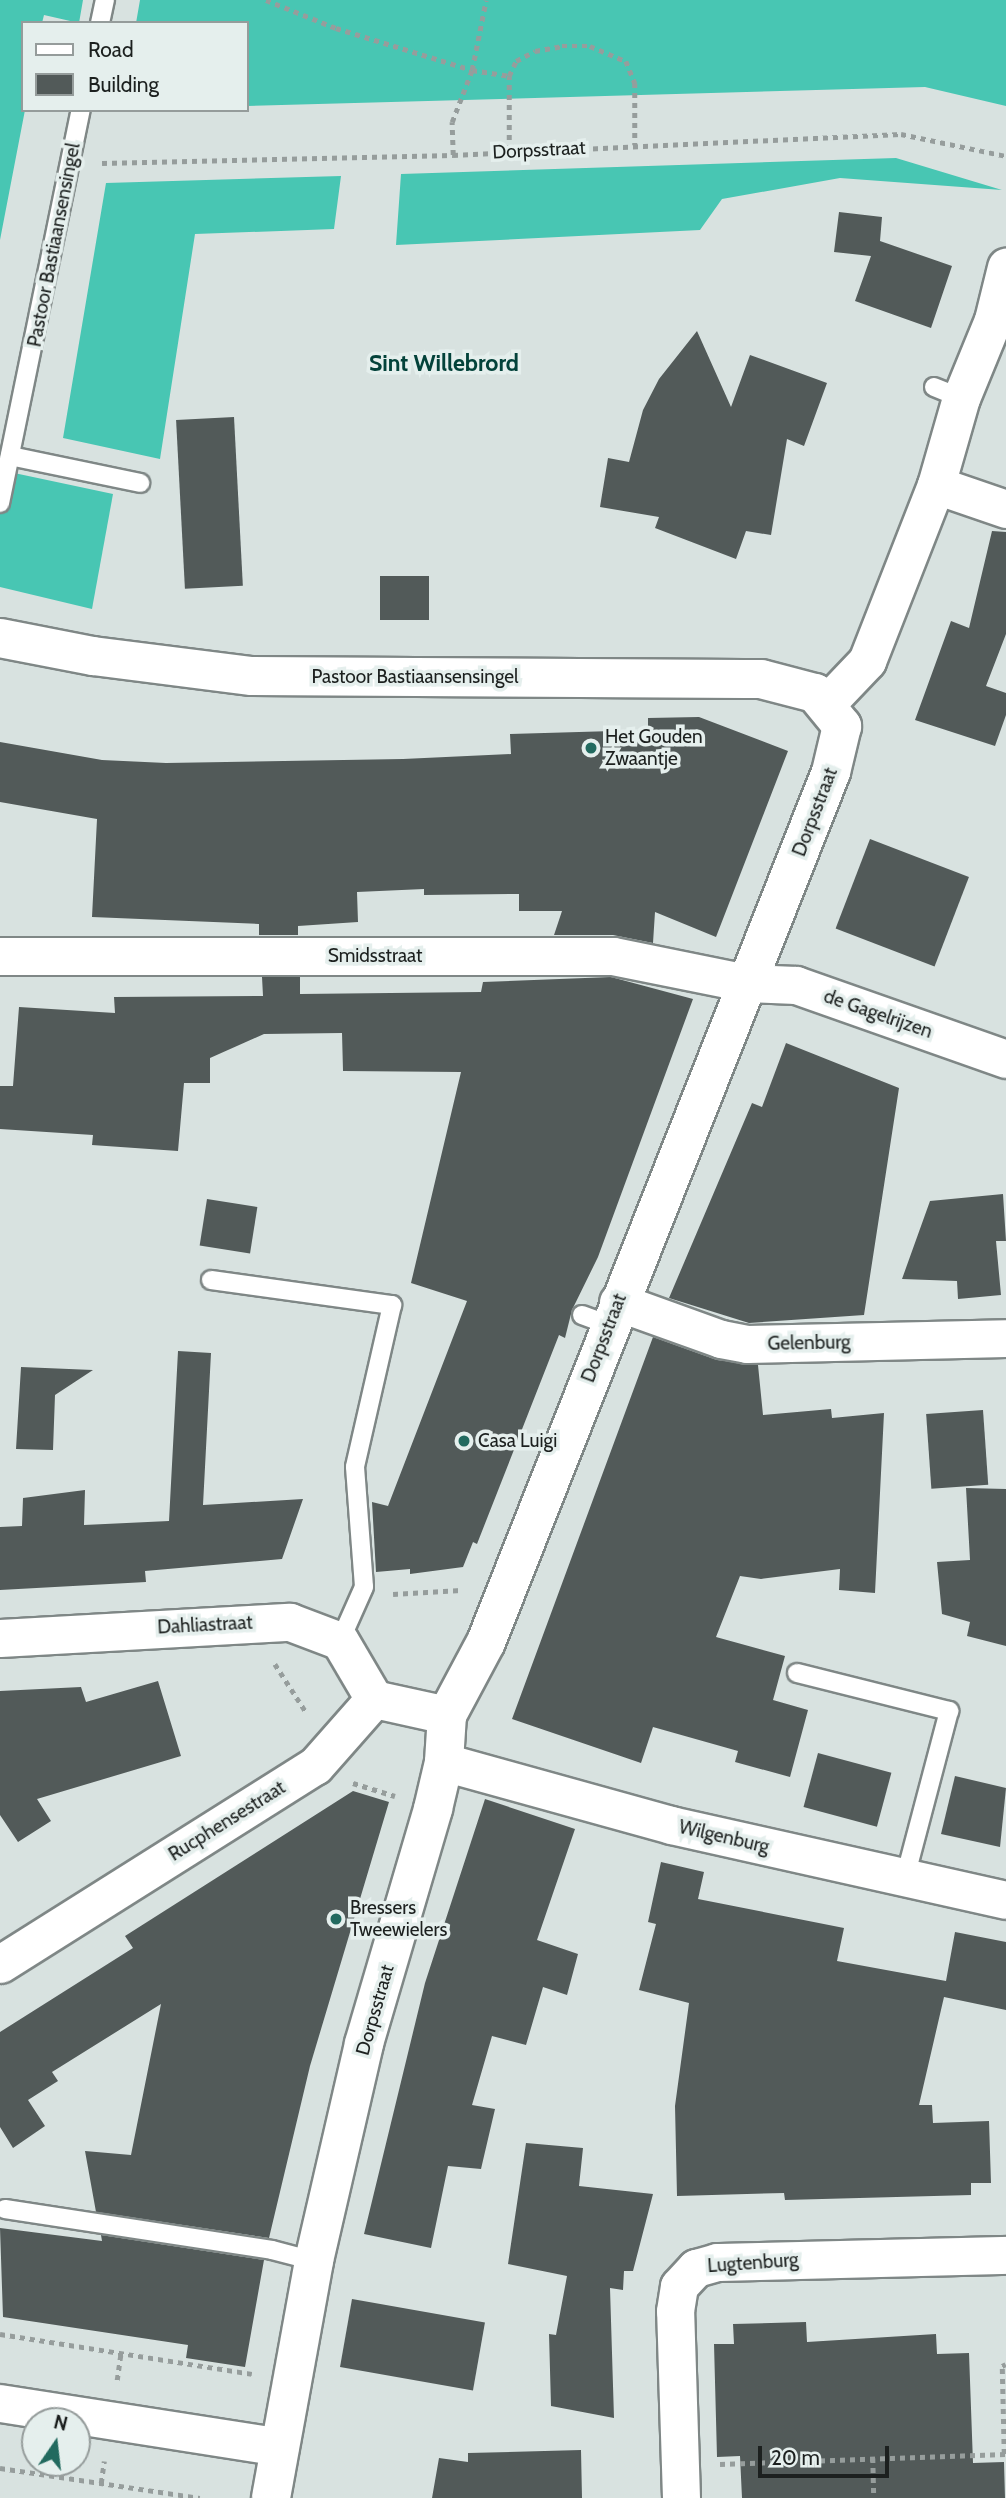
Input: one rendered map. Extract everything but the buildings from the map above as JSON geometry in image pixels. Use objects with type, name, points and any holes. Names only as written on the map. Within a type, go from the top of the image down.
[{"type":"street","points":[[827,703],[867,661],[936,485],[948,392],[993,320],[1006,267]]},
{"type":"street","points":[[936,485],[1006,509]]},
{"type":"street","name":"Pastoor Bastiaansensingel","points":[[0,638],[93,656],[252,676],[761,679],[815,693],[827,703]]},
{"type":"street","name":"Dorpsstraat","points":[[271,2498],[314,2261],[364,2044],[444,1762],[447,1715],[486,1642],[603,1314],[747,983],[841,743],[842,726],[827,703]]},
{"type":"street","name":"Smidsstraat","points":[[0,956],[613,957],[747,983]]},
{"type":"street","name":"de Gagelrijzen","points":[[747,983],[796,985],[1006,1059]]},
{"type":"street","name":"Gelenburg","points":[[603,1314],[747,1344],[1006,1338]]},
{"type":"street","name":"Dahliastraat","points":[[0,1638],[248,1622],[290,1622],[340,1641]]},
{"type":"street","points":[[340,1641],[374,1699],[447,1715]]},
{"type":"street","name":"Rucphensestraat","points":[[0,1964],[315,1766],[374,1699]]},
{"type":"street","name":"Wilgenburg","points":[[444,1762],[671,1825],[1006,1900]]},
{"type":"street","name":"Lugtenburg","points":[[681,2482],[675,2311],[679,2286],[696,2268],[717,2262],[1006,2255]]},
{"type":"street","points":[[0,2403],[280,2447]]},
{"type":"lane","points":[[100,21],[105,0]]},
{"type":"lane","name":"Pastoor Bastiaansensingel","points":[[0,503],[81,112]]},
{"type":"lane","points":[[10,456],[140,483]]},
{"type":"lane","points":[[211,1280],[392,1305],[355,1467],[364,1587],[340,1641]]},
{"type":"lane","points":[[797,1673],[949,1711],[905,1878]]},
{"type":"lane","points":[[5,2208],[272,2250],[314,2261]]},
{"type":"path","points":[[266,0],[336,28],[472,70],[509,76]]},
{"type":"path","points":[[453,155],[452,122],[472,70],[486,0]]},
{"type":"path","points":[[509,150],[509,76],[516,61],[535,51],[562,46],[590,46],[626,61],[635,83],[635,145]]},
{"type":"path","name":"Dorpsstraat","points":[[70,164],[453,155],[509,150],[901,134],[1006,156]]},
{"type":"path","points":[[360,1596],[507,1588]]},
{"type":"path","points":[[0,2334],[252,2374]]},
{"type":"path","points":[[681,2482],[873,2458],[1005,2454],[1002,2366],[1006,2364]]},
{"type":"path","points":[[873,2458],[874,2498]]},
{"type":"path","points":[[0,2468],[200,2498]]},
{"type":"green space","points":[[0,0],[83,0],[79,21],[44,15],[42,21],[21,21],[21,112],[25,112],[0,240]]},
{"type":"green space","points":[[140,0],[1006,0],[1006,106],[925,87],[248,106],[248,21],[136,21]]},
{"type":"green space","points":[[896,158],[1002,190],[840,178],[722,199],[700,230],[396,245],[401,174]]},
{"type":"green space","points":[[341,176],[334,229],[195,234],[160,459],[63,438],[106,183]]},
{"type":"green space","points":[[0,470],[113,494],[92,609],[0,587]]},
{"type":"place","name":"Het Gouden Zwaantje","points":[[591,748]]},
{"type":"place","name":"Casa Luigi","points":[[464,1441]]},
{"type":"place","name":"Bressers Tweewielers","points":[[336,1919]]},
{"type":"district","name":"Sint Willebrord","points":[[444,363]]}]
